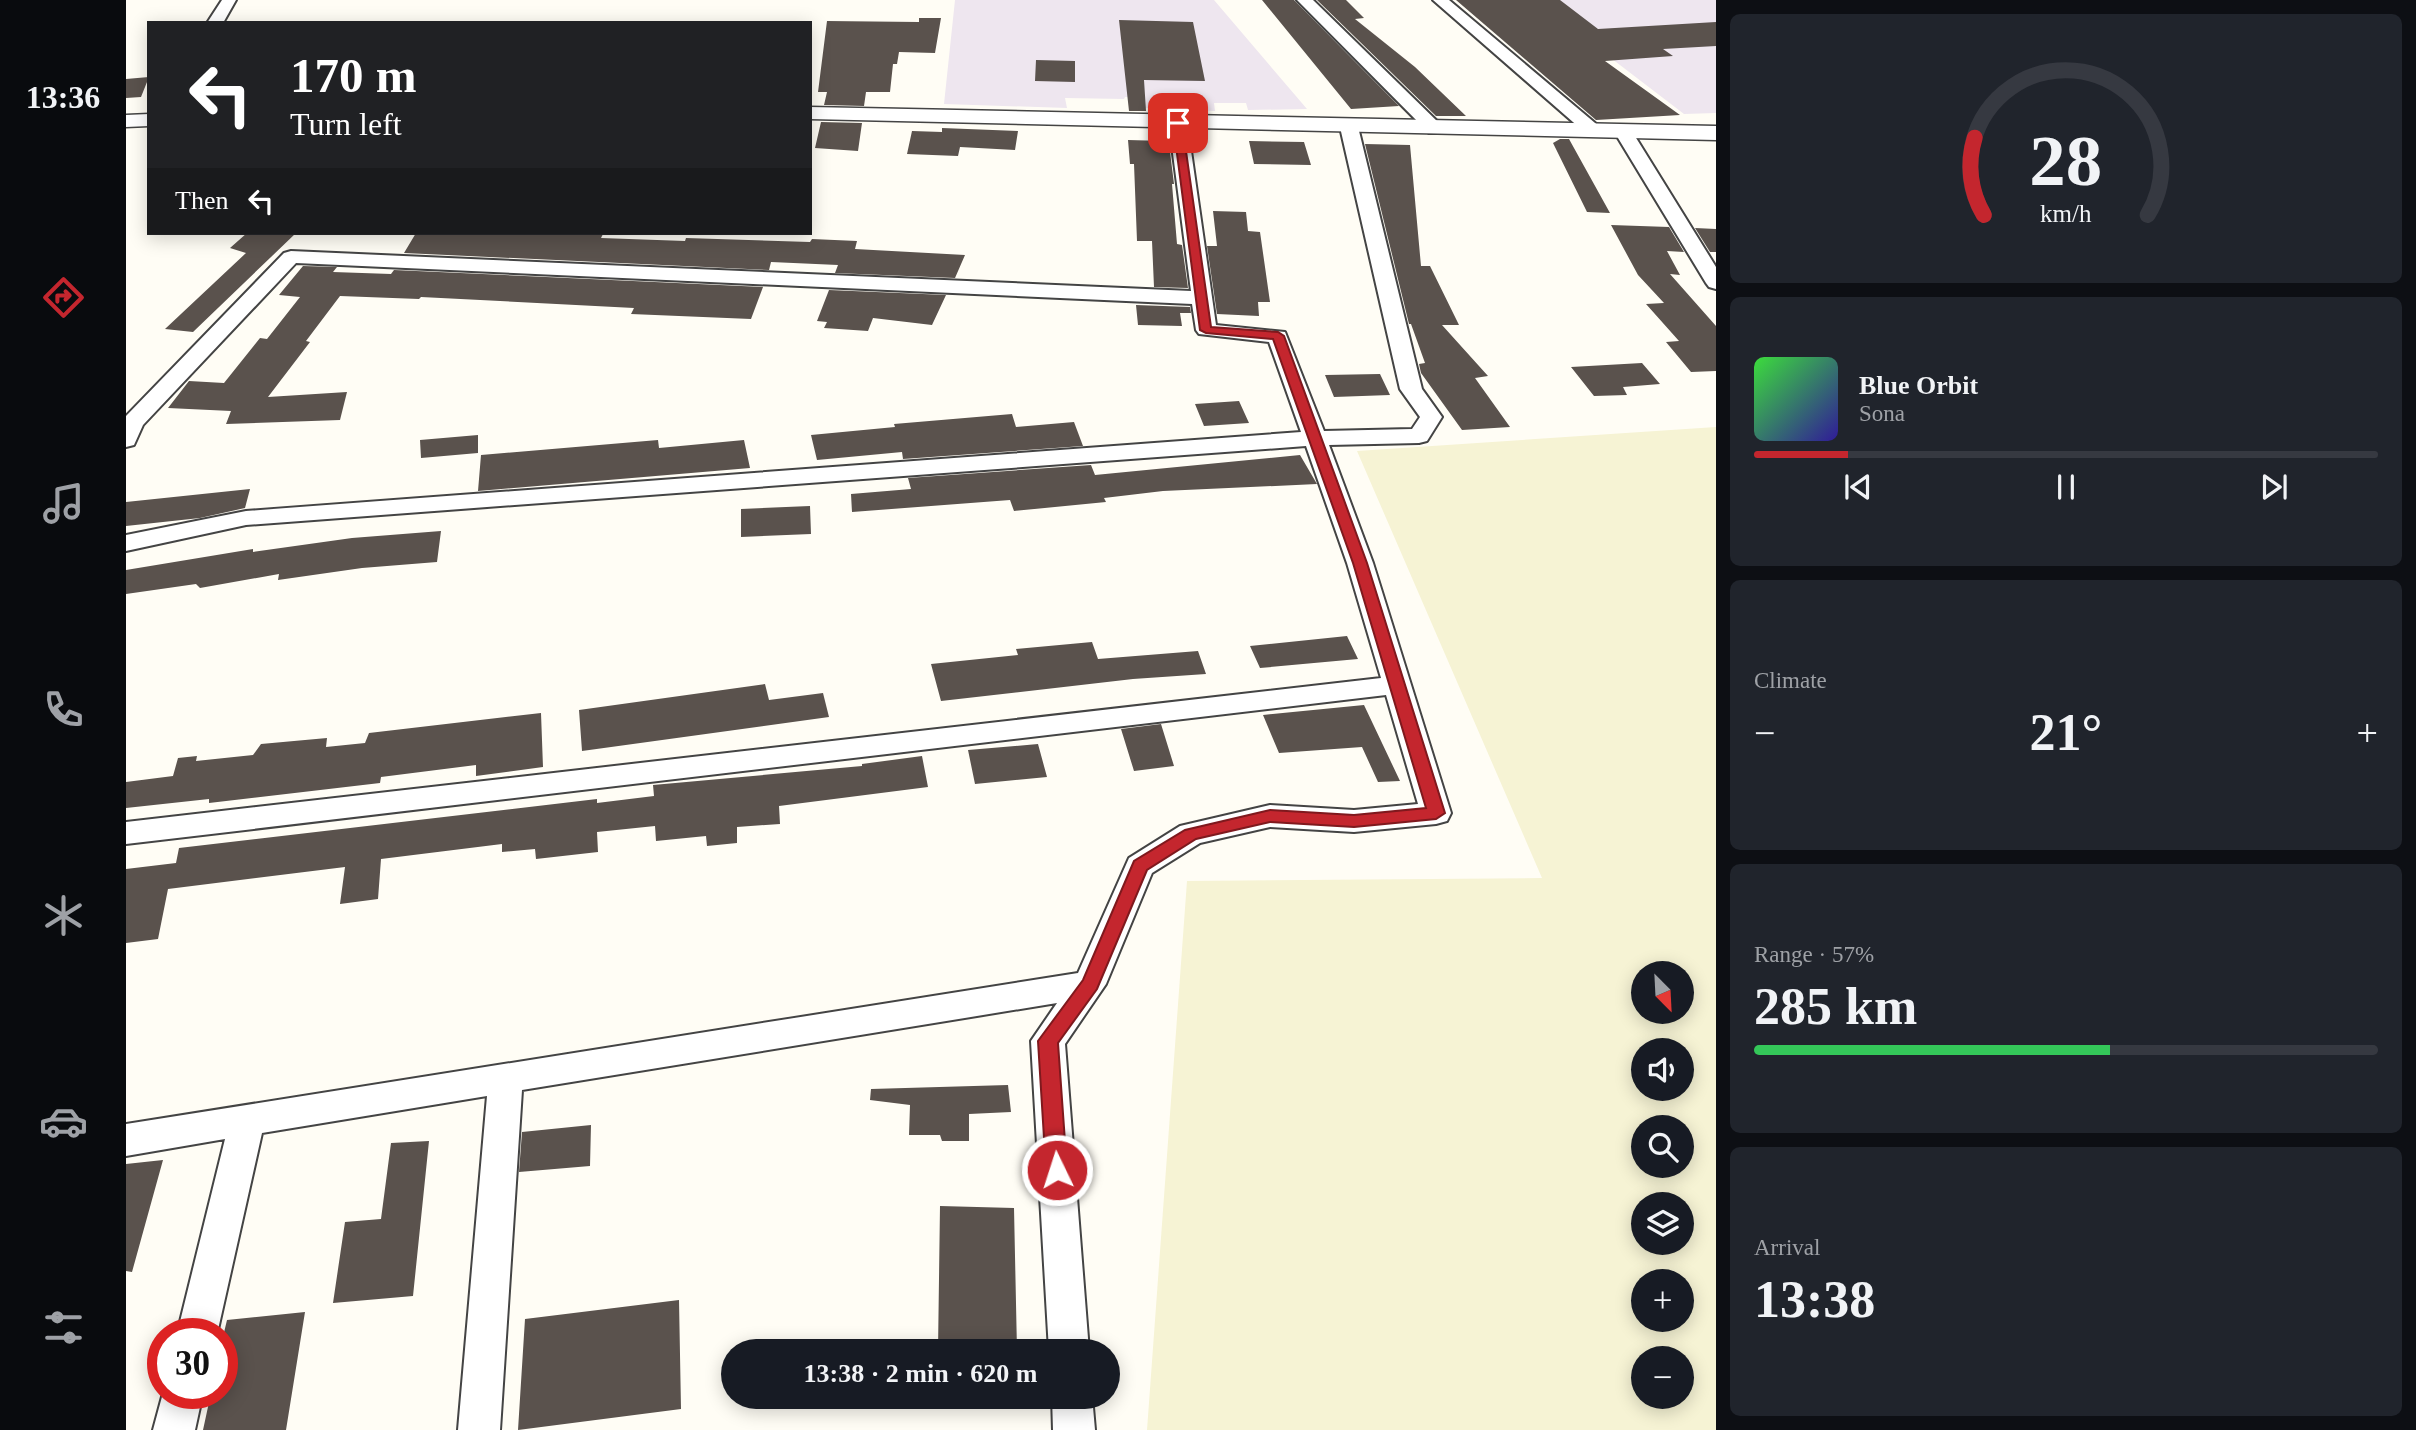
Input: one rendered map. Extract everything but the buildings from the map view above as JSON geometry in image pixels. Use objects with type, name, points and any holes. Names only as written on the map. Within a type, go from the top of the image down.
[{"type":"street","points":[[216,21],[229,0]]},
{"type":"street","points":[[1304,0],[1435,129]]},
{"type":"street","points":[[1440,0],[1595,132]]},
{"type":"street","points":[[812,113],[1435,129],[1716,133]]},
{"type":"street","points":[[126,121],[147,120]]},
{"type":"street","points":[[1068,1339],[1048,1041],[1090,984],[1140,866],[1191,834],[1270,816],[1354,821],[1436,813],[1360,563],[1278,336],[1206,330],[1178,123]]},
{"type":"street","points":[[126,543],[246,519],[1315,438],[1419,436],[1431,417],[1411,389],[1349,127]]},
{"type":"street","points":[[1624,132],[1716,283]]},
{"type":"street","points":[[126,440],[132,423],[291,257],[1202,298]]},
{"type":"street","points":[[126,833],[1397,685]]},
{"type":"street","points":[[126,1140],[1090,984]]},
{"type":"street","points":[[479,1430],[506,1078]]},
{"type":"street","points":[[201,1318],[247,1120]]},
{"type":"street","points":[[174,1430],[179,1409]]},
{"type":"street","points":[[1073,1409],[1074,1430]]},
{"type":"shaded area","points":[[955,0],[1214,0],[1307,109],[1248,110],[1246,103],[1214,103],[1215,111],[1145,108],[1145,97],[1065,98],[1067,108],[944,104]]},
{"type":"shaded area","points":[[1535,0],[1716,0],[1716,113],[1684,114]]},
{"type":"shaded area","points":[[1716,427],[1716,1430],[1147,1430],[1187,881],[1542,878],[1357,451]]},
{"type":"route","points":[[1057,1170],[1048,1041],[1090,984],[1140,866],[1191,834],[1270,816],[1354,821],[1436,813],[1360,563],[1278,336],[1206,330],[1178,123]]}]
